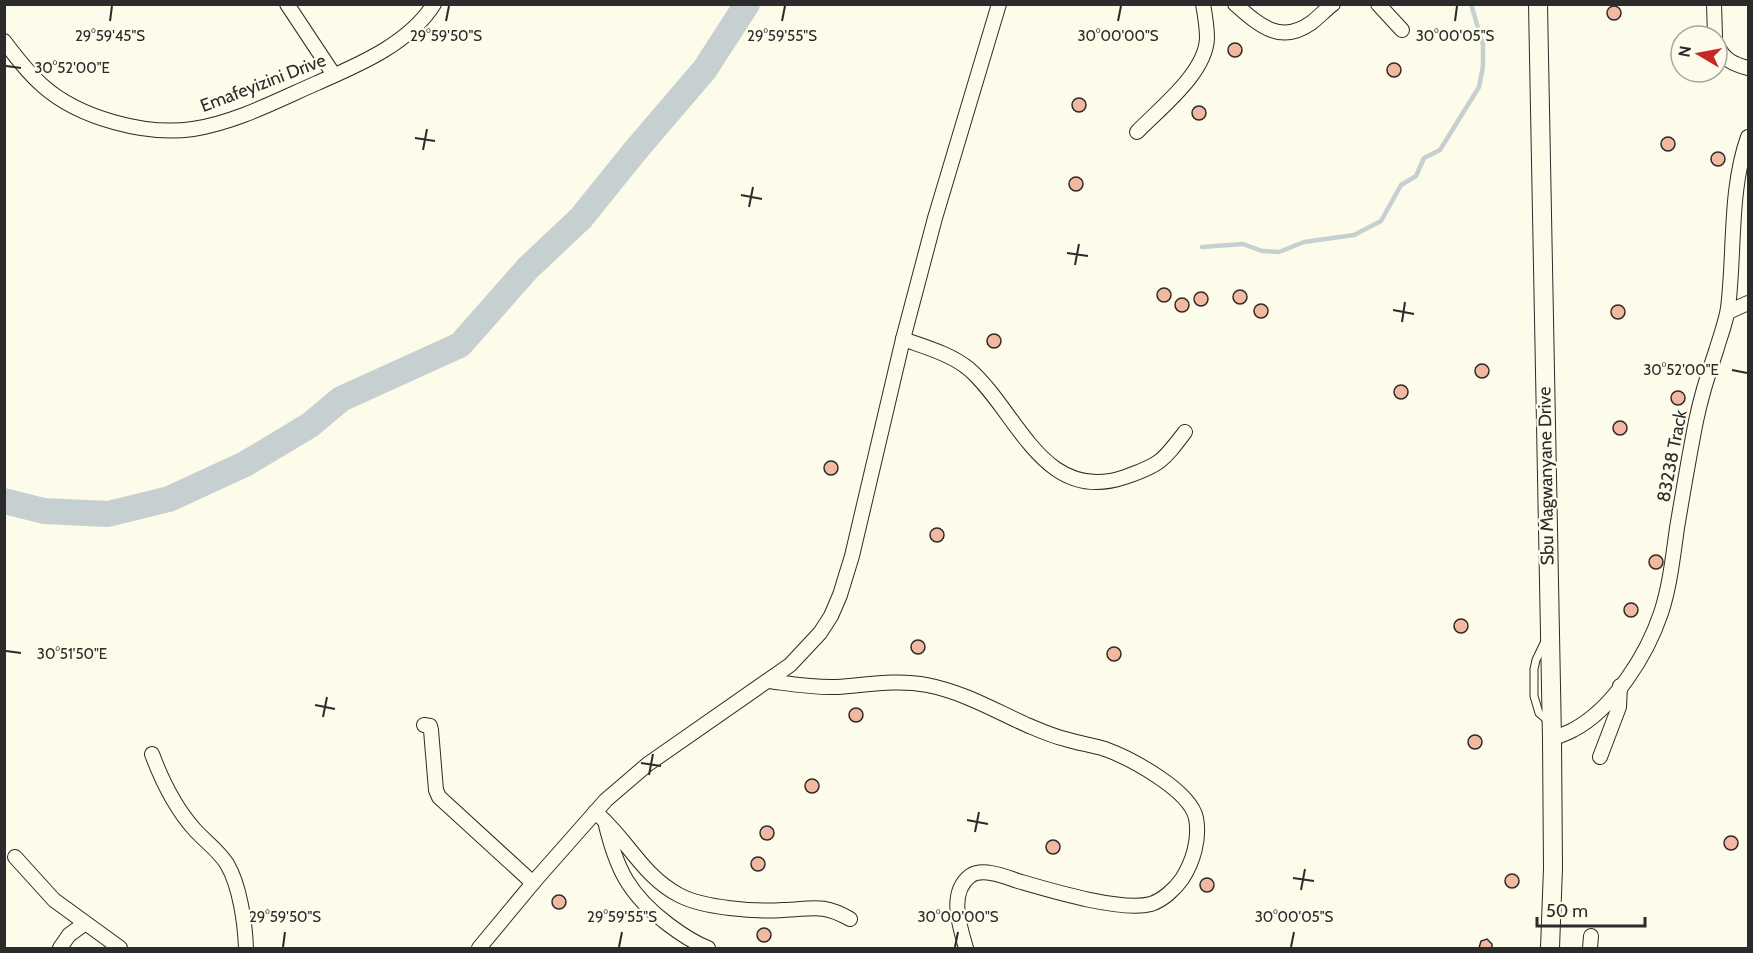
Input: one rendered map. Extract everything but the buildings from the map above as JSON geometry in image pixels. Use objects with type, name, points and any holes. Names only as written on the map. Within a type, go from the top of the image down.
[{"type":"main road","name":"Sbu Magwanyane Drive","points":[[1538,4],[1550,634],[1552,868],[1550,948]]},
{"type":"street","points":[[287,4],[334,75]]},
{"type":"street","name":"Emafeyizini Drive","points":[[4,40],[29,73],[63,100],[107,120],[149,128],[194,129],[225,121],[367,60],[406,34],[434,4]]},
{"type":"street","points":[[479,948],[533,883],[600,816],[622,785],[707,722],[769,681],[805,651],[831,616],[852,556],[903,339],[935,218],[999,4]]},
{"type":"street","points":[[1137,132],[1184,84],[1198,64],[1205,50],[1207,39],[1203,4]]},
{"type":"street","points":[[1235,4],[1275,33],[1296,31],[1310,24],[1334,4]]},
{"type":"street","points":[[1378,4],[1402,30]]},
{"type":"street","points":[[1714,4],[1715,24]]},
{"type":"street","points":[[1729,61],[1749,68]]},
{"type":"street","name":"83238 Track","points":[[1551,731],[1573,730],[1593,717],[1635,667],[1651,640],[1662,612],[1696,419],[1728,312],[1737,191],[1744,149],[1749,137]]},
{"type":"street","points":[[1728,312],[1749,303]]},
{"type":"street","points":[[903,339],[958,361],[987,389],[1029,445],[1050,466],[1076,480],[1100,483],[1147,470],[1165,458],[1185,432]]},
{"type":"street","points":[[769,681],[819,687],[904,682],[954,692],[1064,739],[1106,750],[1157,777],[1190,803],[1195,816],[1197,832],[1195,847],[1187,872],[1178,886],[1167,895],[1153,903],[1128,906],[1106,903],[1006,877],[977,873],[970,876],[958,895],[958,916],[966,948]]},
{"type":"street","points":[[1600,756],[1619,707],[1620,686]]},
{"type":"street","points":[[424,725],[430,726],[431,730],[436,790],[439,797],[533,883]]},
{"type":"street","points":[[152,754],[158,773],[182,814],[227,864],[240,903],[246,948]]},
{"type":"street","points":[[600,816],[651,874],[666,887],[691,901],[706,905],[781,910],[825,908],[850,919]]},
{"type":"street","points":[[600,816],[618,866],[629,887],[639,899],[675,930],[708,948]]},
{"type":"street","points":[[15,857],[54,900],[120,948]]},
{"type":"street","points":[[60,948],[69,935],[84,924]]},
{"type":"waterway","points":[[4,501],[44,511],[108,514],[169,499],[245,464],[310,425],[341,399],[460,345],[528,268],[581,218],[705,69],[747,4]]},
{"type":"waterway","points":[[1202,247],[1243,244],[1262,251],[1279,252],[1304,242],[1354,235],[1381,221],[1401,185],[1416,176],[1424,158],[1440,150],[1479,87],[1483,66],[1483,45],[1471,4]]}]
